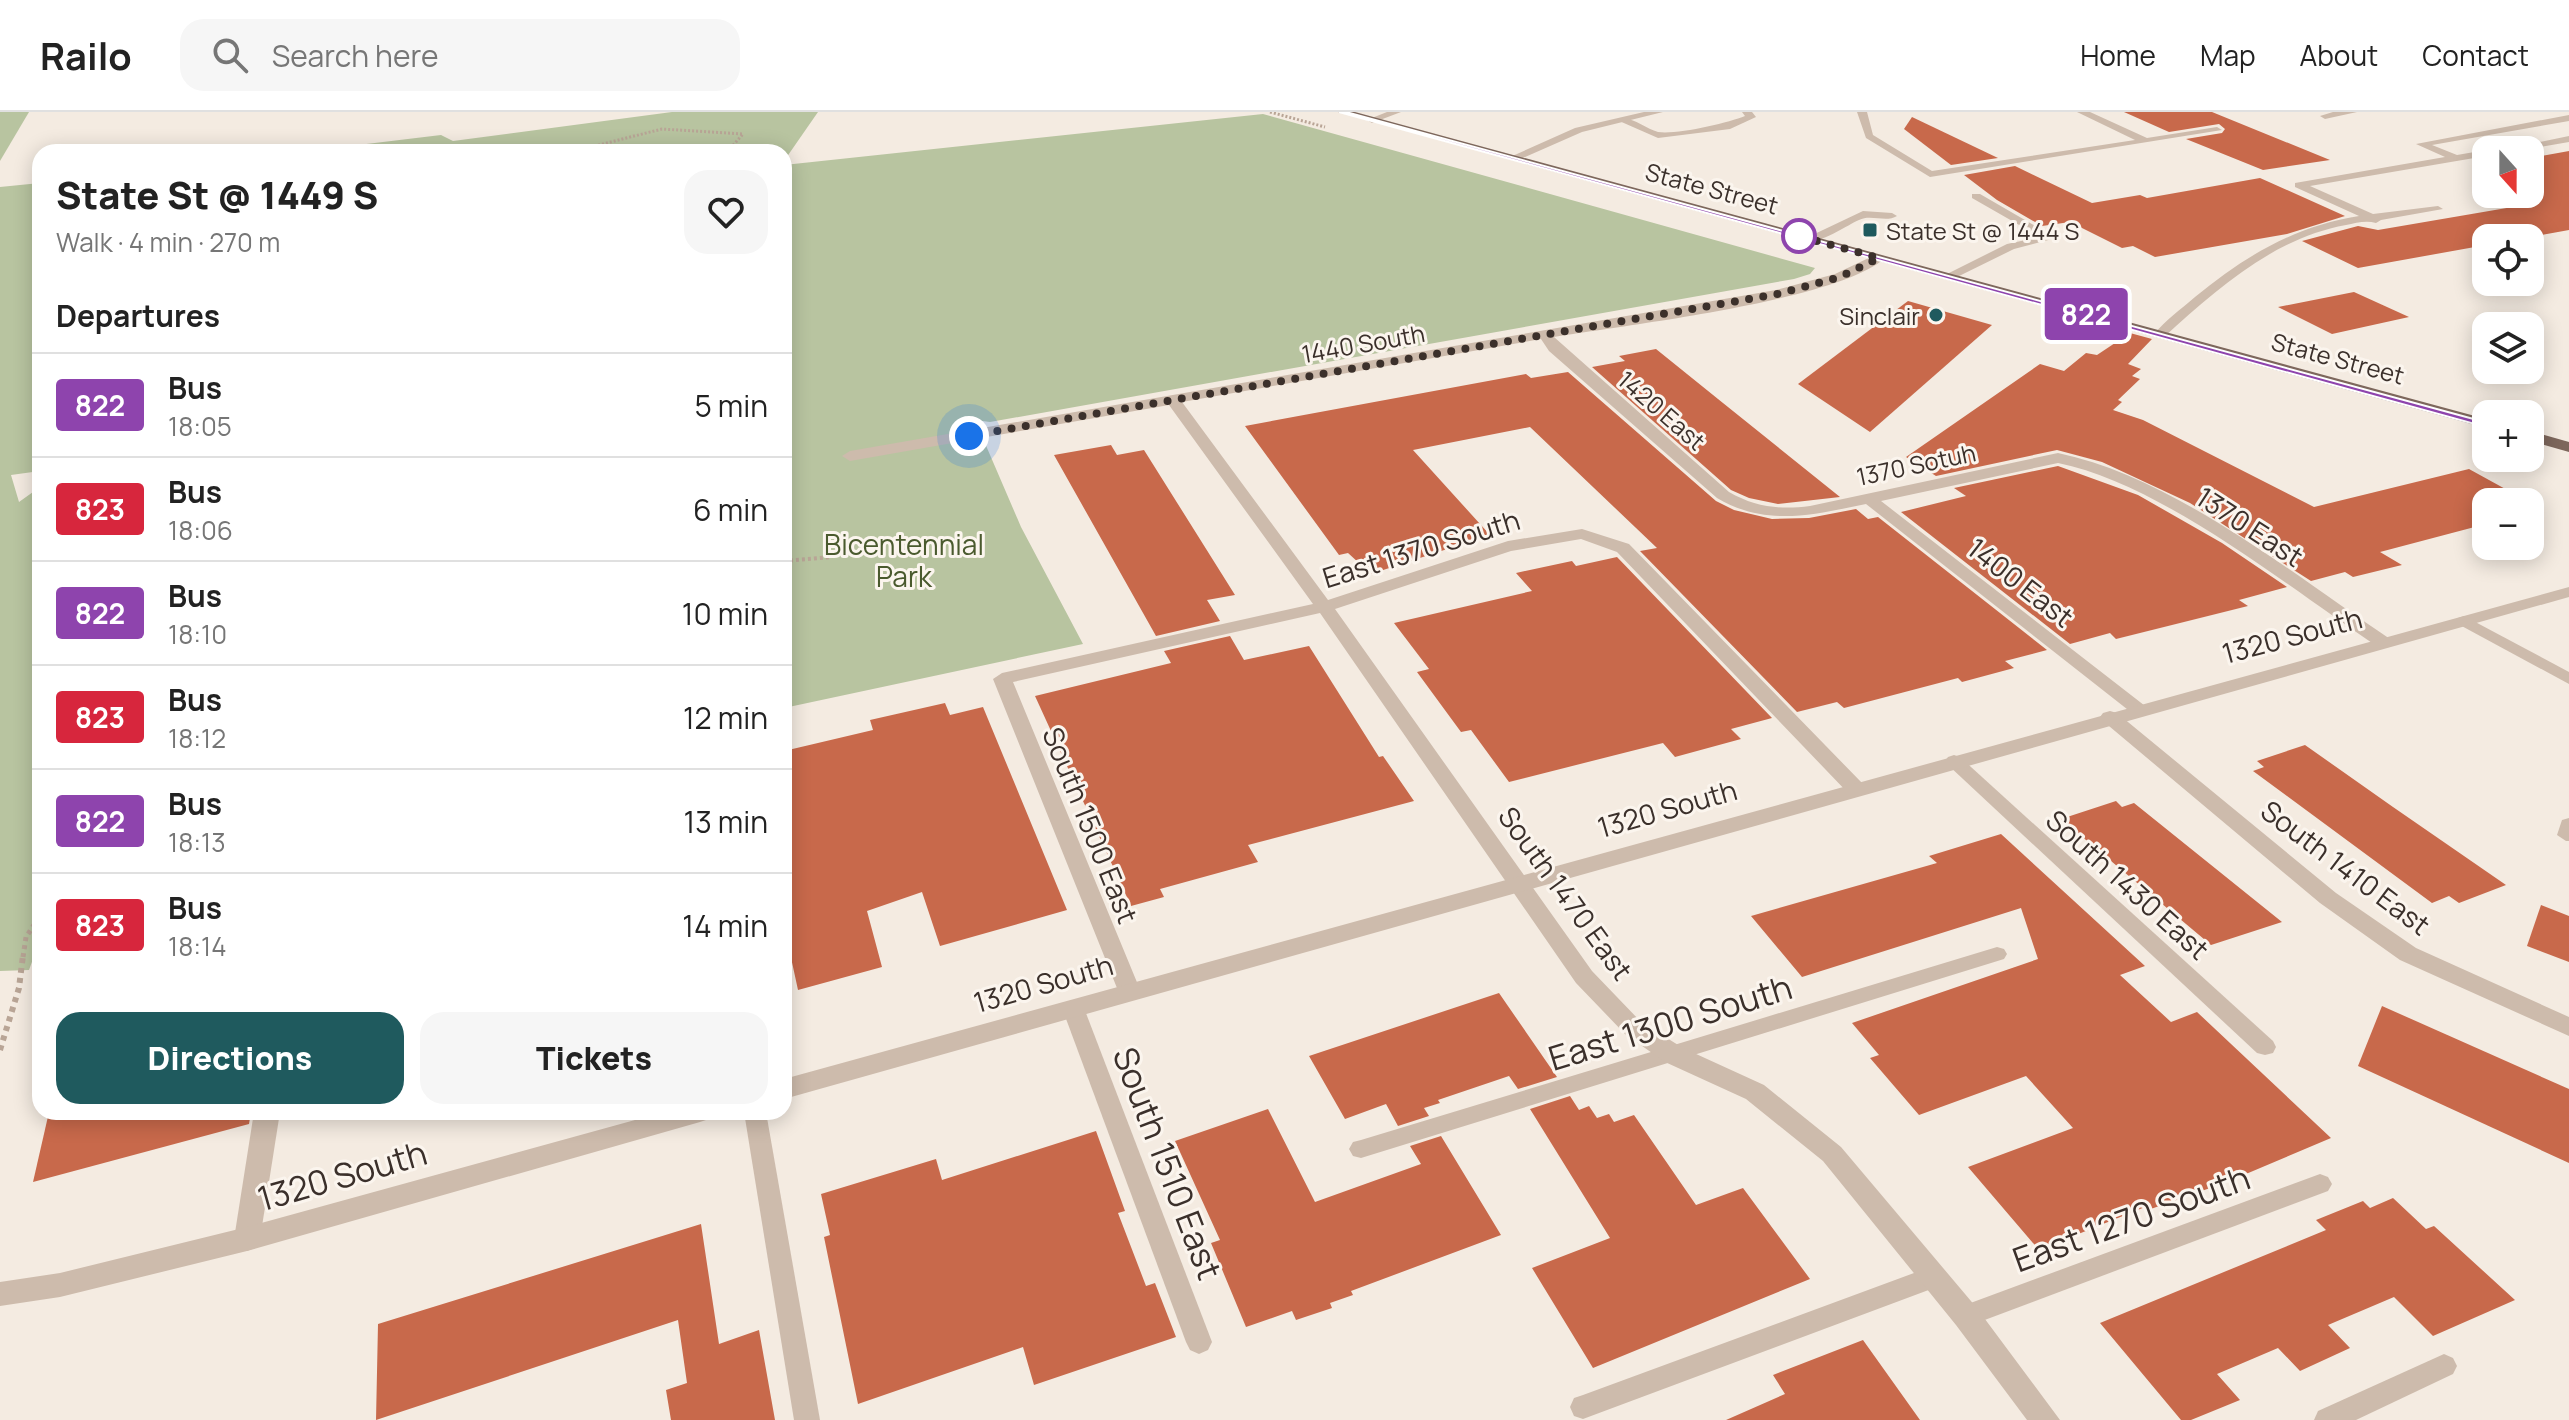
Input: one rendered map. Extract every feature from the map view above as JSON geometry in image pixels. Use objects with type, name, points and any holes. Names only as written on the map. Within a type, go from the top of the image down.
[{"type":"main road","name":"State Street","points":[[1343,112],[2472,420]]},
{"type":"main road","points":[[2544,440],[2569,447]]},
{"type":"street","points":[[1514,158],[1579,130],[1658,112]]},
{"type":"street","name":"1440 South","points":[[850,456],[1807,287],[1850,273],[1879,258]]},
{"type":"street","name":"1420 East","points":[[1544,333],[1554,348],[1723,495],[1757,511]]},
{"type":"street","name":"South 1470 East","points":[[1173,400],[1324,607],[1584,977],[1633,1028],[1674,1055],[1755,1092],[1832,1154],[1966,1316],[2045,1420]]},
{"type":"street","name":"1370 Sotuh","points":[[1757,511],[1792,514],[2058,458],[2084,461]]},
{"type":"street","name":"1370 East","points":[[2084,461],[2181,511],[2384,643]]},
{"type":"street","name":"1400 East","points":[[1868,498],[2139,709]]},
{"type":"street","name":"East 1370 South","points":[[1002,679],[1324,607],[1508,546],[1582,534],[1623,548],[1856,789]]},
{"type":"street","name":"1320 South","points":[[792,1087],[2110,717],[2569,592]]},
{"type":"street","name":"South 1500 East","points":[[1002,679],[1129,992]]},
{"type":"street","name":"South 1410 East","points":[[2110,717],[2328,898],[2408,954],[2569,1027]]},
{"type":"street","points":[[247,1239],[266,1120]]},
{"type":"street","name":"1320 South","points":[[0,1294],[60,1285],[247,1239],[668,1120]]},
{"type":"lane","points":[[1372,120],[1396,112]]},
{"type":"lane","points":[[1622,120],[1658,135],[1730,126],[1751,117],[1747,112]]},
{"type":"lane","points":[[1862,112],[1869,136],[1930,174],[2217,130]]},
{"type":"lane","points":[[2082,112],[2146,141]]},
{"type":"lane","points":[[2325,116],[2352,112]]},
{"type":"lane","points":[[2457,158],[2421,144],[2569,118]]},
{"type":"lane","points":[[2544,143],[2569,139]]},
{"type":"lane","points":[[2376,220],[2299,185],[2472,155]]},
{"type":"lane","points":[[1949,277],[2011,246],[2050,238],[1976,196]]},
{"type":"lane","points":[[2160,334],[2198,299],[2275,246],[2307,232],[2438,209]]},
{"type":"lane","points":[[1810,239],[1863,214],[1892,216]]},
{"type":"lane","points":[[2464,621],[2569,679]]},
{"type":"lane","name":"South 1430 East","points":[[1954,761],[2265,1047]]},
{"type":"lane","name":"East 1300 South","points":[[1361,1149],[1997,954]]},
{"type":"lane","name":"South 1510 East","points":[[1073,1008],[1199,1342]]},
{"type":"lane","points":[[756,1120],[807,1420]]},
{"type":"lane","name":"East 1270 South","points":[[1966,1316],[2320,1184]]},
{"type":"lane","points":[[1583,1407],[1933,1277]]},
{"type":"lane","points":[[2327,1420],[2444,1366]]},
{"type":"path","points":[[603,144],[662,129],[743,134],[734,144]]},
{"type":"path","points":[[792,561],[832,557]]},
{"type":"path","points":[[0,1050],[19,988],[26,937],[32,928]]},
{"type":"green space","points":[[0,112],[29,112],[0,161]]},
{"type":"green space","points":[[672,112],[818,112],[792,149],[792,144],[366,144],[441,135],[453,141]]},
{"type":"green space","name":"Bicentennial Park","points":[[1263,114],[1815,268],[1810,274],[1794,279],[990,422],[975,420],[1021,527],[1083,644],[792,706],[792,164]]},
{"type":"green space","points":[[32,184],[32,472],[11,475],[19,502],[32,493],[32,962],[29,970],[0,971],[0,187]]},
{"type":"building","points":[[2124,112],[2212,112],[2330,160],[2263,170],[2186,139],[2222,133],[2225,129],[2219,124],[2169,132]]},
{"type":"building","points":[[1912,117],[1998,158],[1951,165],[1904,129]]},
{"type":"building","points":[[2569,151],[2569,230],[2544,235],[2544,224],[2472,224],[2472,248],[2358,268],[2302,241],[2358,226],[2378,230],[2507,208],[2544,208],[2544,155]]},
{"type":"building","points":[[2015,166],[2092,203],[2140,195],[2147,198],[2260,178],[2345,216],[2287,234],[2155,257],[2133,246],[2122,248],[2070,222],[2042,226],[1997,200],[1964,175]]},
{"type":"building","points":[[2354,292],[2409,317],[2332,334],[2278,307]]},
{"type":"building","points":[[1908,301],[1992,325],[1870,432],[1798,384]]},
{"type":"building","points":[[2130,333],[2152,339],[2128,364],[2141,369],[2132,376],[2140,379],[2118,400],[2122,402],[2113,410],[2143,420],[2314,507],[2469,469],[2504,488],[2472,488],[2472,528],[2380,552],[2402,565],[2353,577],[2345,572],[2311,581],[2190,503],[2102,462],[2057,450],[1936,476],[1906,457],[2040,364],[2064,371],[2086,353],[2097,355]]},
{"type":"building","points":[[1656,349],[1840,497],[1778,504],[1749,498],[1731,490],[1592,367],[1625,361],[1619,356]]},
{"type":"building","points":[[1568,372],[1716,501],[1734,510],[1772,519],[1809,518],[1856,509],[1868,519],[1878,517],[2047,650],[2005,661],[2014,668],[1962,682],[1958,678],[1844,708],[1837,702],[1797,712],[1640,551],[1657,548],[1530,427],[1413,450],[1490,535],[1371,574],[1348,553],[1339,555],[1245,426],[1526,374],[1531,378]]},
{"type":"building","points":[[1111,445],[1117,455],[1144,450],[1235,595],[1207,600],[1220,621],[1156,636],[1054,455]]},
{"type":"building","points":[[2058,466],[2138,495],[2222,543],[2287,587],[2239,600],[2248,606],[2116,639],[2110,633],[2070,644],[1901,512],[1966,496],[1954,488]]},
{"type":"building","points":[[1617,557],[1772,718],[1731,729],[1741,739],[1675,757],[1663,743],[1509,782],[1471,730],[1461,732],[1417,672],[1429,669],[1394,623],[1532,591],[1516,573],[1572,561],[1576,566]]},
{"type":"building","points":[[1230,636],[1244,660],[1309,646],[1379,757],[1383,756],[1414,801],[1248,845],[1258,862],[1160,889],[1164,897],[1131,906],[1035,696],[1171,663],[1164,651]]},
{"type":"building","points":[[945,703],[950,715],[983,707],[1067,910],[940,946],[922,892],[867,911],[882,967],[798,990],[792,962],[792,749],[873,730],[870,720]]},
{"type":"building","points":[[2305,745],[2506,885],[2459,903],[2449,896],[2432,903],[2253,771],[2264,767],[2257,761]]},
{"type":"building","points":[[2116,801],[2122,807],[2134,803],[2282,922],[2211,945],[2061,819]]},
{"type":"building","points":[[2001,834],[2145,966],[2120,975],[2171,1022],[2197,1012],[2331,1138],[2227,1182],[2148,1210],[2145,1207],[2039,1250],[1968,1167],[2073,1128],[2026,1076],[1919,1115],[1870,1058],[1879,1055],[1852,1023],[2038,959],[2021,908],[1802,977],[1751,916],[1937,863],[1929,856]]},
{"type":"building","points":[[2541,905],[2569,916],[2569,962],[2527,946]]},
{"type":"building","points":[[1499,993],[1557,1077],[1518,1089],[1509,1076],[1438,1100],[1440,1103],[1424,1108],[1429,1116],[1398,1126],[1386,1104],[1345,1119],[1309,1056]]},
{"type":"building","points":[[2382,1006],[2569,1089],[2569,1163],[2358,1066]]},
{"type":"building","points":[[1570,1096],[1579,1110],[1589,1106],[1597,1118],[1609,1114],[1614,1122],[1634,1115],[1696,1205],[1743,1188],[1810,1279],[1593,1368],[1532,1268],[1610,1238],[1530,1109]]},
{"type":"building","points":[[1268,1109],[1315,1202],[1421,1164],[1410,1146],[1441,1136],[1501,1235],[1351,1291],[1353,1295],[1330,1303],[1332,1308],[1296,1320],[1292,1311],[1246,1327],[1211,1243],[1220,1240],[1175,1141]]},
{"type":"building","points":[[47,1120],[250,1120],[249,1124],[33,1182]]},
{"type":"building","points":[[1096,1131],[1125,1211],[1118,1213],[1146,1286],[1155,1283],[1176,1337],[1034,1385],[1023,1347],[858,1404],[824,1237],[830,1235],[821,1194],[936,1159],[942,1180]]},
{"type":"building","points":[[2393,1198],[2426,1229],[2434,1226],[2515,1300],[2433,1336],[2394,1297],[2328,1325],[2350,1348],[2300,1371],[2278,1348],[2217,1374],[2240,1400],[2191,1420],[2181,1420],[2100,1323],[2326,1230],[2316,1220],[2363,1201],[2370,1208]]},
{"type":"building","points":[[701,1224],[719,1344],[759,1330],[775,1420],[671,1420],[666,1390],[687,1383],[678,1320],[376,1420],[378,1324]]},
{"type":"building","points":[[1863,1340],[1920,1420],[1726,1420],[1785,1394],[1773,1375]]},
{"type":"bus line","name":"822","points":[[1343,112],[2472,420]]},
{"type":"place","name":"State St @ 1444 S","points":[[1870,230]]},
{"type":"place","name":"Sinclair","points":[[1936,315]]},
{"type":"route","points":[[969,436],[1777,294],[1840,277],[1879,258],[1799,236]]}]
